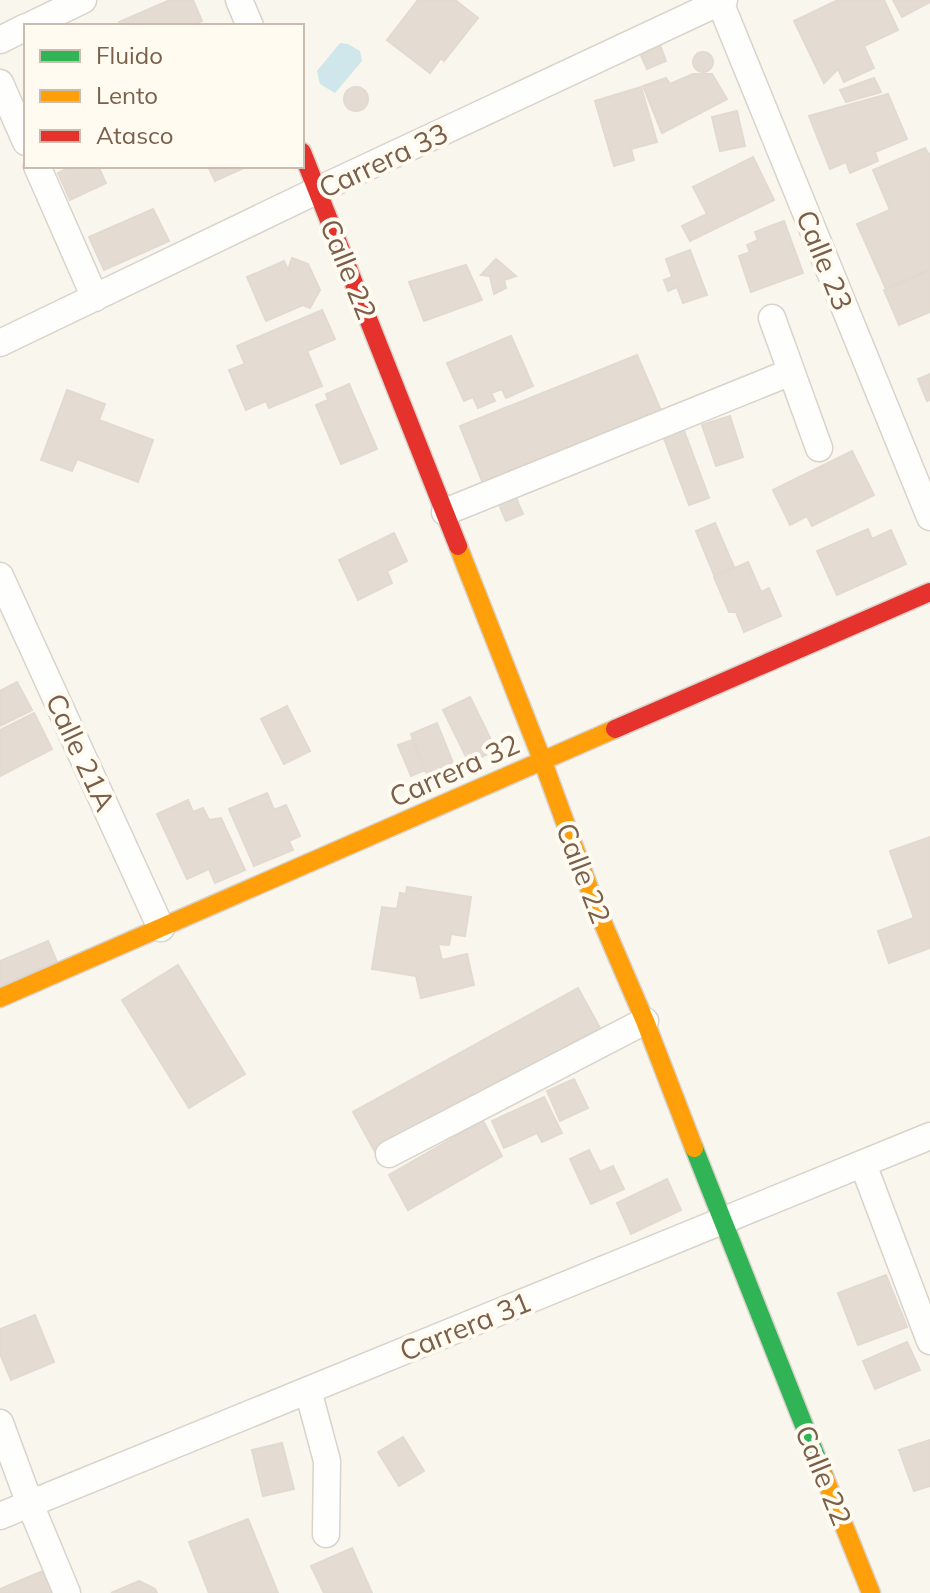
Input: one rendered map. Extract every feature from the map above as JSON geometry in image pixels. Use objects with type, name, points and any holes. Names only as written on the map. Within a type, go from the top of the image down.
[{"type":"street","points":[[34,24],[83,0]]},
{"type":"street","points":[[239,0],[249,24]]},
{"type":"street","name":"Carrera 33","points":[[0,343],[722,1]]},
{"type":"street","name":"Calle 23","points":[[722,1],[930,517]]},
{"type":"street","points":[[0,40],[24,29]]},
{"type":"street","points":[[0,83],[24,137]]},
{"type":"street","name":"Calle 22","points":[[304,157],[543,762],[596,907],[645,1021],[871,1593]]},
{"type":"street","points":[[38,168],[95,298]]},
{"type":"street","points":[[772,318],[819,448]]},
{"type":"street","points":[[445,512],[791,372]]},
{"type":"street","name":"Calle 21A","points":[[0,576],[161,928]]},
{"type":"street","name":"Carrera 32","points":[[0,998],[930,592]]},
{"type":"street","points":[[389,1154],[645,1021]]},
{"type":"street","name":"Carrera 31","points":[[0,1516],[930,1136]]},
{"type":"street","points":[[863,1164],[930,1341]]},
{"type":"street","points":[[308,1390],[327,1461],[326,1534]]},
{"type":"street","points":[[0,1423],[67,1593]]},
{"type":"water","points":[[340,43],[360,51],[362,61],[335,93],[320,84],[317,71]]},
{"type":"building","points":[[170,0],[193,0],[202,21],[195,24],[119,22]]},
{"type":"building","points":[[418,0],[455,0],[478,18],[444,61],[441,58],[430,73],[387,40]]},
{"type":"building","points":[[838,0],[884,0],[898,30],[864,46],[874,68],[844,82],[838,69],[824,83],[794,21]]},
{"type":"building","points":[[893,0],[930,0],[930,2],[902,17]]},
{"type":"building","points":[[660,45],[666,61],[647,69],[640,53]]},
{"type":"building","points":[[703,52],[710,55],[713,62],[710,69],[703,72],[696,69],[693,62],[696,55]]},
{"type":"building","points":[[693,74],[712,74],[727,99],[662,133],[643,86],[666,78],[670,84]]},
{"type":"building","points":[[874,78],[881,92],[846,102],[840,90]]},
{"type":"building","points":[[356,87],[365,90],[368,99],[365,108],[356,111],[347,108],[344,99],[347,90]]},
{"type":"building","points":[[641,87],[657,142],[631,149],[634,160],[614,166],[595,101]]},
{"type":"building","points":[[888,94],[907,139],[875,152],[878,161],[850,173],[846,162],[830,169],[809,116]]},
{"type":"building","points":[[737,111],[745,146],[720,151],[712,117]]},
{"type":"building","points":[[925,148],[930,156],[930,269],[886,289],[857,224],[890,210],[873,170]]},
{"type":"building","points":[[753,157],[774,200],[690,241],[682,226],[707,214],[693,187]]},
{"type":"building","points":[[69,168],[99,168],[106,183],[70,200],[58,173]]},
{"type":"building","points":[[209,168],[244,168],[215,181]]},
{"type":"building","points":[[153,209],[169,241],[104,270],[89,237]]},
{"type":"building","points":[[784,221],[803,273],[751,292],[739,256],[750,252],[747,245],[758,240],[755,232]]},
{"type":"building","points":[[690,250],[707,295],[683,303],[677,287],[668,291],[664,280],[672,277],[666,259]]},
{"type":"building","points":[[292,258],[308,264],[320,290],[310,308],[303,305],[266,321],[247,277],[284,261],[288,270]]},
{"type":"building","points":[[496,259],[516,276],[504,280],[506,288],[494,294],[490,276],[481,275]]},
{"type":"building","points":[[466,265],[482,300],[424,321],[409,282]]},
{"type":"building","points":[[930,270],[930,312],[899,325],[884,290]]},
{"type":"building","points":[[322,310],[335,339],[307,351],[322,386],[269,408],[266,401],[246,410],[229,370],[245,364],[237,346]]},
{"type":"building","points":[[511,336],[533,386],[506,398],[502,389],[491,393],[495,401],[478,408],[473,397],[464,401],[447,363]]},
{"type":"building","points":[[637,355],[663,415],[486,491],[460,426]]},
{"type":"building","points":[[930,374],[930,400],[927,401],[918,379]]},
{"type":"building","points":[[349,384],[377,449],[341,464],[316,405],[328,400],[326,394]]},
{"type":"building","points":[[67,390],[105,404],[99,420],[153,440],[138,482],[77,459],[72,471],[41,460]]},
{"type":"building","points":[[730,416],[743,457],[716,466],[702,425]]},
{"type":"building","points":[[682,425],[709,498],[689,505],[662,433]]},
{"type":"building","points":[[852,451],[874,495],[812,526],[807,516],[790,525],[773,490]]},
{"type":"building","points":[[514,493],[523,514],[506,521],[497,500]]},
{"type":"building","points":[[715,523],[734,567],[714,575],[696,531]]},
{"type":"building","points":[[868,529],[872,539],[891,530],[906,564],[837,595],[817,551]]},
{"type":"building","points":[[394,533],[407,561],[387,571],[392,583],[358,600],[339,560]]},
{"type":"building","points":[[748,562],[761,592],[769,588],[781,616],[744,632],[736,612],[729,612],[714,577]]},
{"type":"building","points":[[17,682],[32,710],[0,726],[0,691]]},
{"type":"building","points":[[470,697],[496,750],[469,763],[443,710]]},
{"type":"building","points":[[287,706],[310,751],[284,764],[261,719]]},
{"type":"building","points":[[34,713],[52,749],[0,776],[0,730]]},
{"type":"building","points":[[437,723],[453,763],[427,774],[411,734]]},
{"type":"building","points":[[412,740],[425,770],[411,776],[398,745]]},
{"type":"building","points":[[267,793],[274,810],[286,805],[300,836],[289,841],[293,850],[254,866],[229,809]]},
{"type":"building","points":[[188,800],[193,812],[203,808],[209,820],[221,818],[245,870],[215,883],[209,869],[187,879],[157,814]]},
{"type":"building","points":[[930,837],[930,948],[889,963],[878,931],[914,918],[890,851]]},
{"type":"building","points":[[407,887],[471,897],[465,936],[451,934],[449,945],[438,944],[442,960],[467,954],[474,985],[421,998],[416,976],[372,969],[382,907],[397,909],[400,893],[406,894]]},
{"type":"building","points":[[48,941],[57,962],[0,986],[0,961]]},
{"type":"building","points":[[178,965],[245,1074],[189,1108],[122,1000]]},
{"type":"building","points":[[578,988],[600,1028],[375,1152],[353,1112]]},
{"type":"building","points":[[574,1079],[588,1108],[560,1121],[547,1091]]},
{"type":"building","points":[[544,1097],[562,1133],[542,1142],[537,1133],[504,1148],[492,1121]]},
{"type":"building","points":[[483,1121],[502,1156],[408,1210],[389,1175]]},
{"type":"building","points":[[589,1150],[600,1172],[613,1166],[624,1189],[591,1204],[570,1159]]},
{"type":"building","points":[[667,1179],[681,1210],[631,1234],[617,1203]]},
{"type":"building","points":[[886,1275],[907,1327],[858,1345],[838,1293]]},
{"type":"building","points":[[35,1315],[54,1362],[11,1380],[0,1354],[0,1329]]},
{"type":"building","points":[[907,1342],[920,1370],[875,1389],[863,1361]]},
{"type":"building","points":[[403,1437],[424,1471],[399,1486],[378,1452]]},
{"type":"building","points":[[930,1440],[930,1486],[914,1491],[899,1450]]},
{"type":"building","points":[[282,1443],[294,1489],[263,1496],[252,1450]]},
{"type":"building","points":[[248,1519],[278,1593],[209,1593],[189,1542]]},
{"type":"building","points":[[352,1548],[372,1593],[324,1593],[311,1566]]},
{"type":"building","points":[[45,1570],[56,1593],[0,1593],[0,1589]]},
{"type":"building","points":[[139,1581],[157,1593],[111,1593]]},
{"type":"traffic: fast","points":[[694,1148],[824,1476]]},
{"type":"traffic: slow","points":[[458,546],[596,907],[645,1021],[694,1148]]},
{"type":"traffic: slow","points":[[0,998],[615,729]]},
{"type":"traffic: slow","points":[[824,1476],[871,1593]]},
{"type":"traffic: jam","points":[[304,157],[458,546]]},
{"type":"traffic: jam","points":[[615,729],[930,592]]}]
